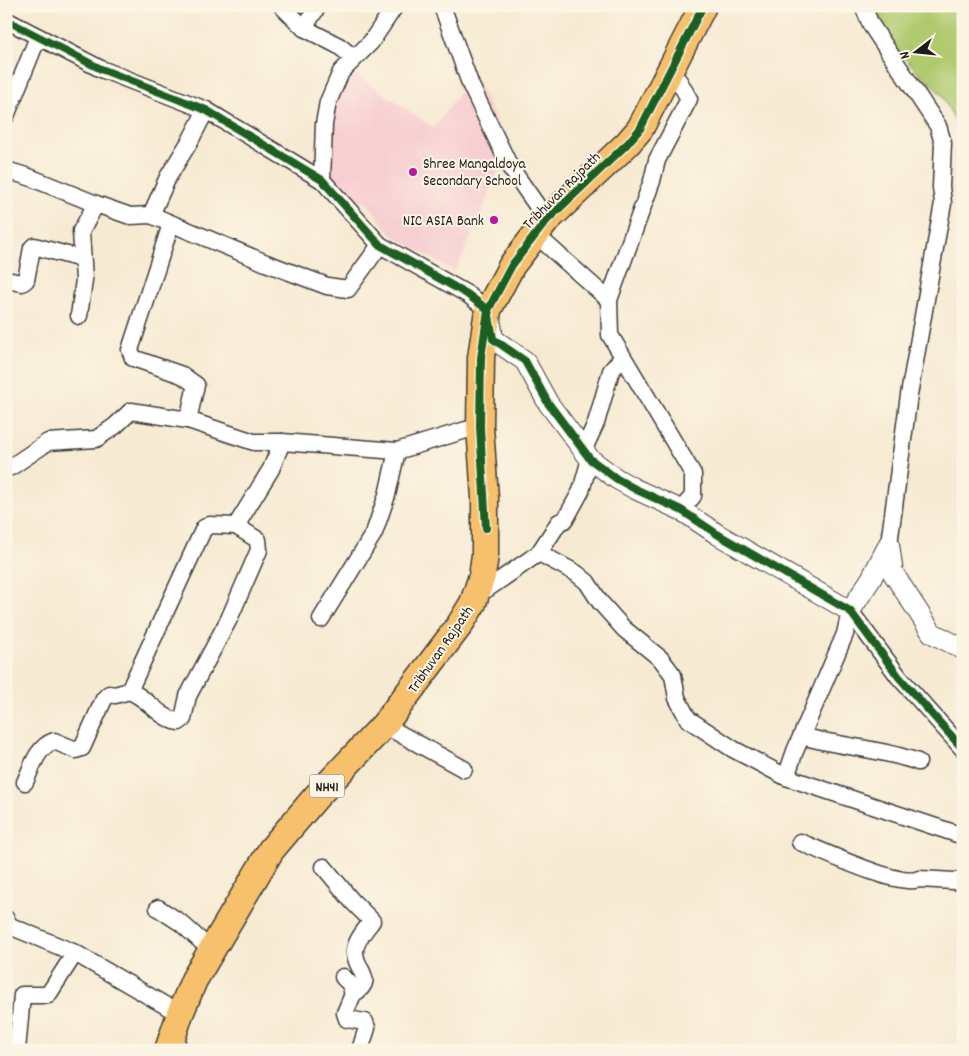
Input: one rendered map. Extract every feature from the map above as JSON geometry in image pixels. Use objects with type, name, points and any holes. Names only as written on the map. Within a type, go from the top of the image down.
[{"type":"highway","name":"Tribhuvan Rajpath","points":[[168,1050],[194,980],[271,850],[316,797],[384,725],[459,626],[477,593],[482,576],[486,528],[480,427],[481,358],[488,310],[512,265],[541,227],[627,144],[640,129],[703,6]]},
{"type":"street","points":[[282,6],[304,28],[339,46],[354,58]]},
{"type":"street","points":[[304,28],[318,6]]},
{"type":"street","points":[[322,180],[324,124],[328,102],[342,72],[371,42],[395,6]]},
{"type":"street","points":[[442,6],[471,86],[541,227],[609,300]]},
{"type":"street","points":[[862,6],[871,25],[938,126],[943,143],[941,187],[943,203],[909,395],[889,544],[893,573],[932,633],[963,649]]},
{"type":"street","points":[[6,20],[101,69],[206,110],[322,180],[380,245],[467,294],[488,310],[493,339],[525,360],[548,403],[586,455],[617,479],[635,490],[682,510],[717,534],[850,611],[899,677],[963,749]]},
{"type":"street","points":[[6,116],[38,37]]},
{"type":"street","points":[[669,72],[679,81],[689,99],[657,160],[652,181],[609,300],[610,335],[693,474],[693,496],[682,510]]},
{"type":"street","points":[[151,215],[168,177],[206,110]]},
{"type":"street","points":[[6,170],[29,176],[130,216],[151,215],[327,286],[348,289],[380,245]]},
{"type":"street","points":[[79,316],[84,280],[81,231],[96,204]]},
{"type":"street","points":[[171,224],[130,350],[133,358],[182,375],[196,385],[188,420]]},
{"type":"street","points":[[6,280],[22,283],[26,280],[34,246],[82,259]]},
{"type":"street","points":[[477,593],[488,589],[539,553],[559,522],[564,520],[581,491],[586,455],[611,371],[622,358]]},
{"type":"street","points":[[6,467],[11,467],[48,442],[96,440],[131,411],[188,420],[254,442],[282,442],[397,451],[480,427]]},
{"type":"street","points":[[236,526],[271,469],[282,442]]},
{"type":"street","points":[[321,619],[374,534],[387,495],[397,451]]},
{"type":"street","points":[[25,782],[41,750],[48,743],[54,741],[76,750],[82,748],[104,699],[109,694],[115,696],[129,691],[137,694],[171,721],[179,722],[183,719],[188,696],[228,619],[260,550],[258,540],[236,526],[210,525],[204,528],[129,691]]},
{"type":"street","points":[[786,776],[845,634],[850,611],[871,579],[889,544]]},
{"type":"street","points":[[539,553],[576,573],[587,582],[600,602],[624,629],[661,659],[673,675],[678,698],[688,719],[733,749],[786,776],[963,836]]},
{"type":"street","points":[[384,725],[464,770]]},
{"type":"street","points":[[802,736],[899,755],[918,762]]},
{"type":"street","points":[[800,842],[833,857],[898,879],[915,881],[919,879],[954,880],[963,882]]},
{"type":"street","points":[[324,867],[352,901],[372,921],[357,944],[355,953],[365,981],[360,990],[352,994]]},
{"type":"street","points":[[158,908],[181,923],[211,950]]},
{"type":"street","points":[[6,919],[10,926],[75,953],[180,1014]]},
{"type":"street","points":[[17,1050],[22,995],[48,995],[75,953]]},
{"type":"street","points":[[343,977],[350,984],[352,994],[345,1013],[347,1019],[365,1022],[366,1025],[360,1050]]},
{"type":"shaded area","name":"Shree Mangaldoya Secondary School","points":[[354,73],[434,128],[473,74],[508,144],[477,223],[455,272],[392,235],[369,205],[330,183],[326,161],[333,128],[333,103]]},
{"type":"green space","points":[[863,6],[963,6],[963,126],[955,122],[942,95],[872,27]]},
{"type":"cycle path","points":[[486,528],[480,427],[481,358],[488,310],[512,265],[547,220],[627,144],[640,129],[703,6]]},
{"type":"cycle path","points":[[6,20],[101,69],[206,110],[322,180],[380,245],[467,294],[488,310],[493,339],[525,361],[548,403],[590,459],[617,479],[681,510],[717,534],[850,611],[899,677],[963,749]]},
{"type":"place","name":"Shree Mangaldoya Secondary School","points":[[413,172]]},
{"type":"place","name":"NIC ASIA Bank","points":[[494,220]]}]
